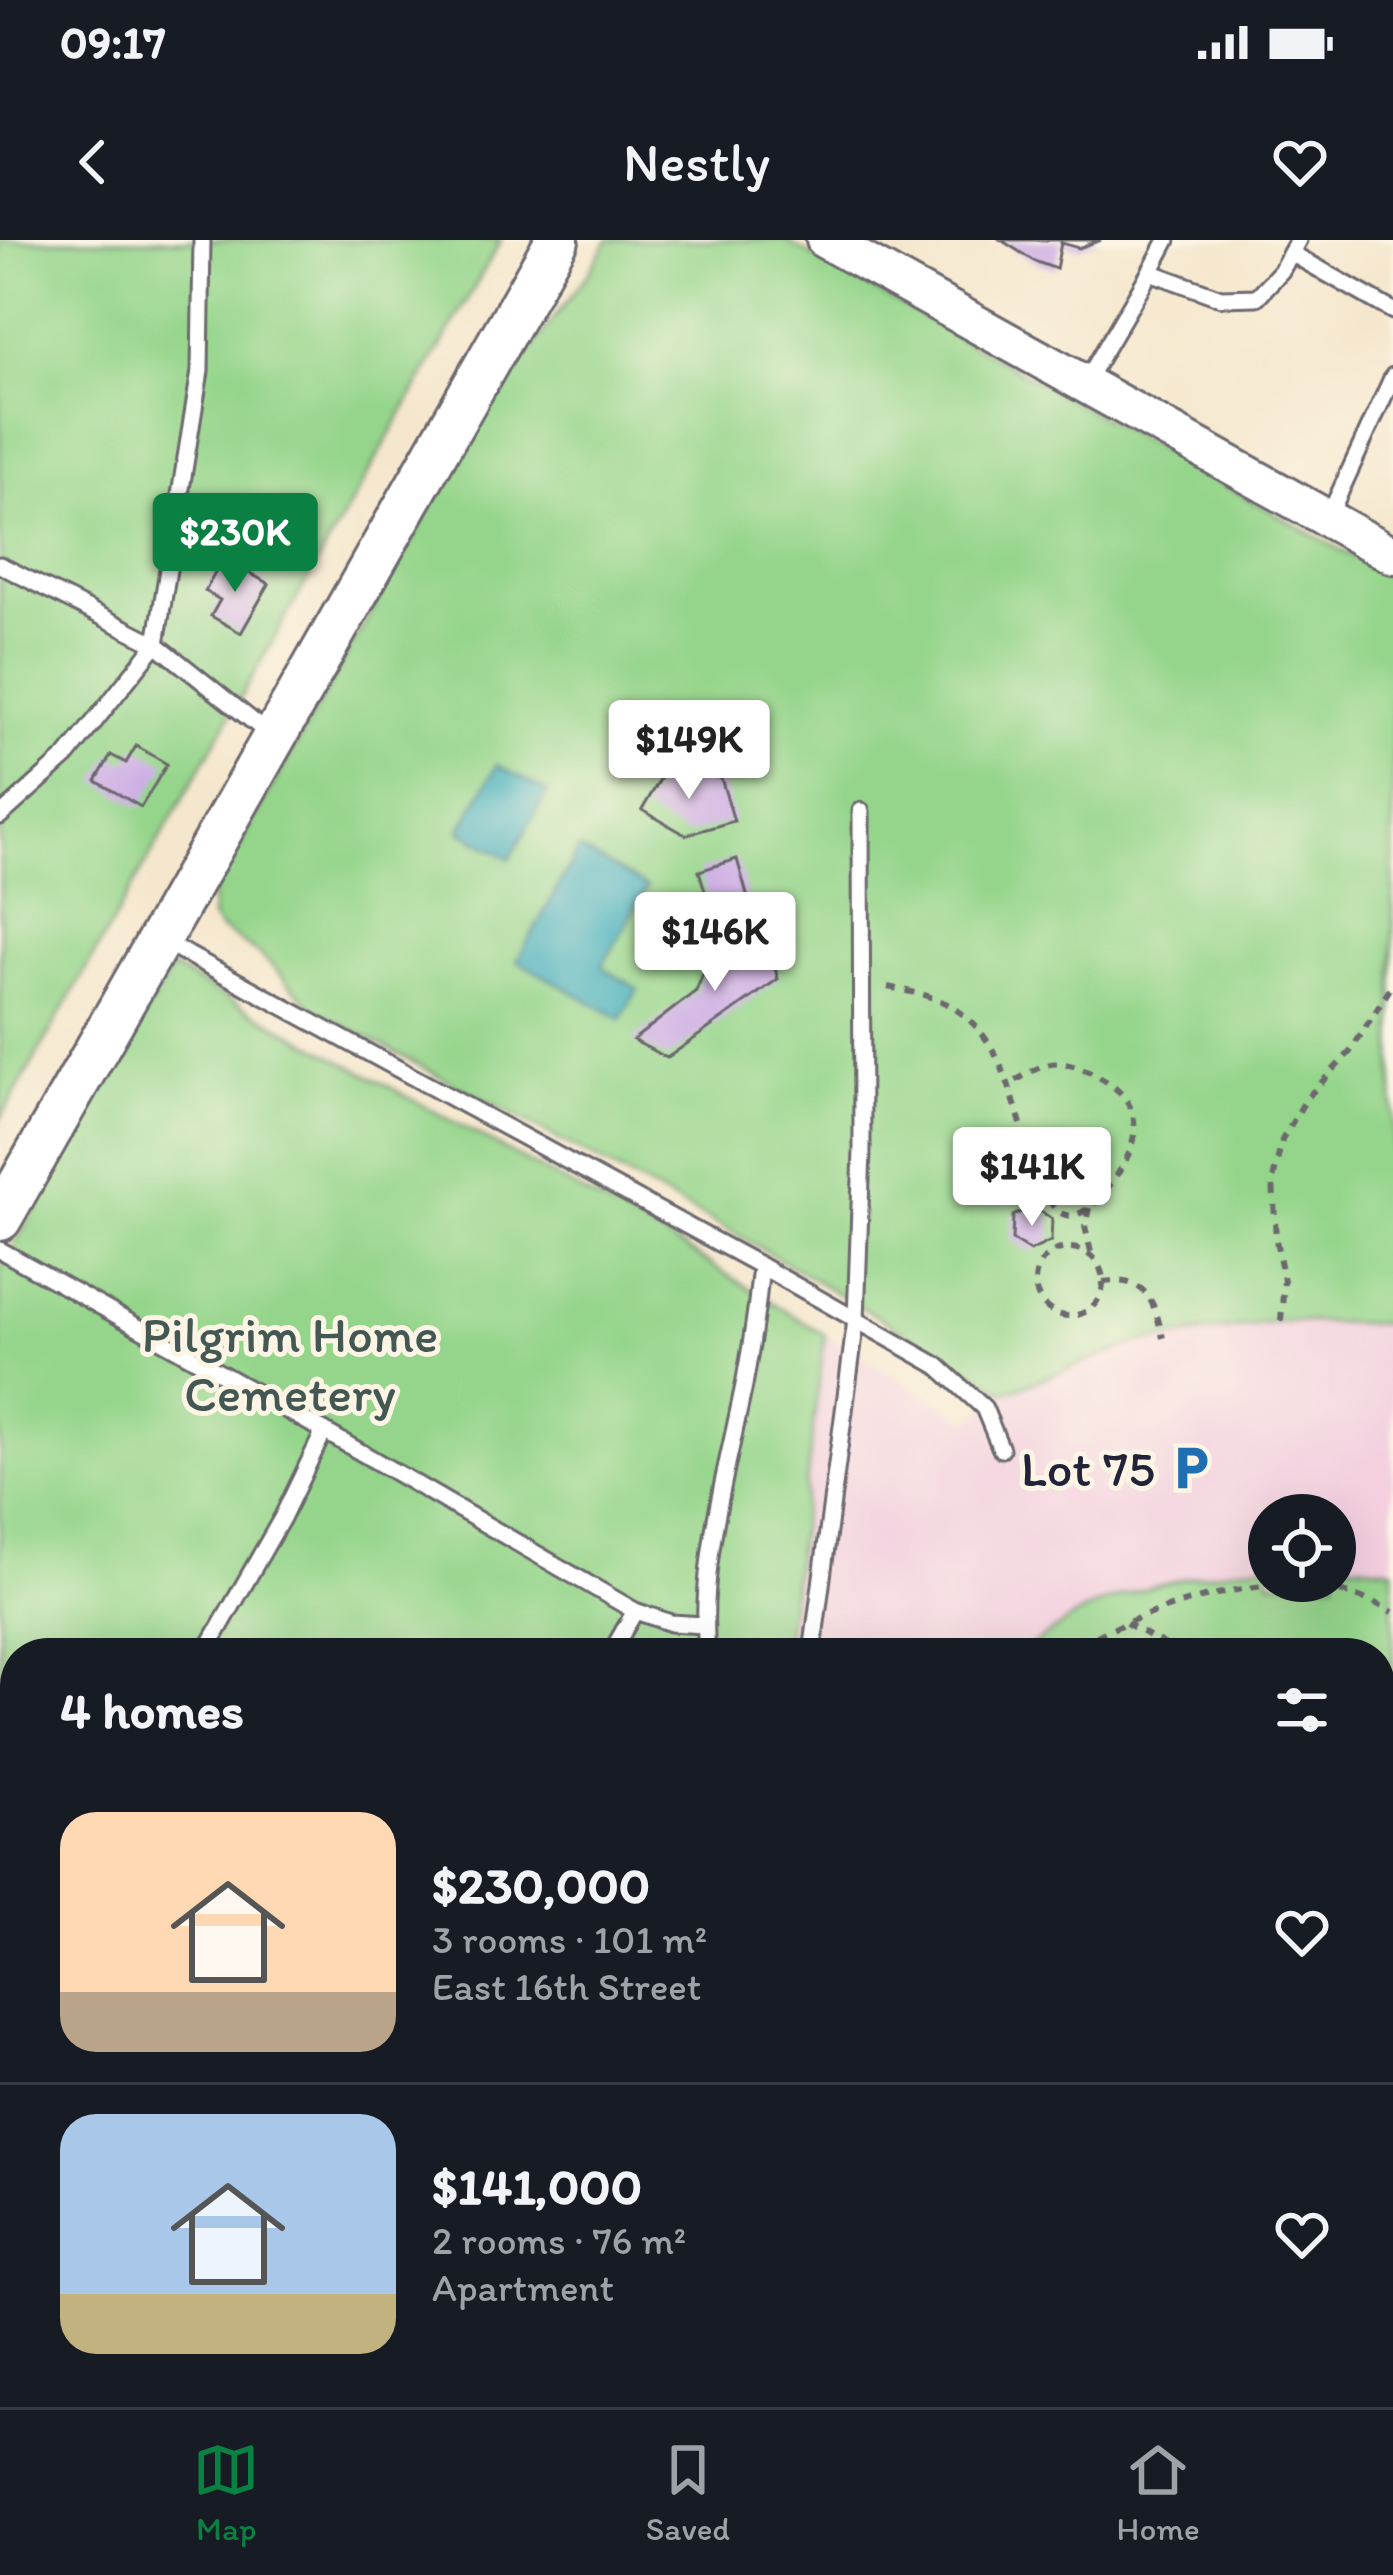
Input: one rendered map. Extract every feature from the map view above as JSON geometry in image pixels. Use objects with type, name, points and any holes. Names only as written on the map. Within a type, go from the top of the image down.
[{"type":"main road","points":[[0,1219],[556,240]]},
{"type":"street","points":[[825,240],[1393,555]]},
{"type":"lane","points":[[0,816],[67,756],[156,644],[200,371],[202,240]]},
{"type":"lane","points":[[1084,386],[1167,240]]},
{"type":"lane","points":[[1150,272],[1221,298],[1257,296],[1281,271],[1295,247],[1393,311]]},
{"type":"lane","points":[[1328,519],[1393,376]]},
{"type":"lane","points":[[0,565],[156,644],[274,738]]},
{"type":"lane","points":[[814,1638],[856,1320],[862,1150],[861,812]]},
{"type":"lane","points":[[158,939],[938,1366],[984,1408],[1001,1449]]},
{"type":"lane","points":[[0,1250],[634,1611],[671,1623],[704,1625]]},
{"type":"lane","points":[[705,1638],[719,1495],[755,1326],[761,1266]]},
{"type":"lane","points":[[214,1638],[282,1518],[324,1431]]},
{"type":"lane","points":[[619,1638],[634,1611]]},
{"type":"path","points":[[861,980],[935,998],[955,1008],[989,1044],[1010,1084],[1043,1189],[1054,1208],[1066,1215],[1089,1208],[1125,1167],[1136,1126],[1132,1113],[1108,1082],[1069,1066],[1048,1062],[1010,1084]]},
{"type":"path","points":[[1281,1321],[1284,1282],[1273,1180],[1282,1140],[1306,1099],[1350,1052],[1393,984]]},
{"type":"path","points":[[1089,1208],[1085,1226],[1103,1282],[1097,1302],[1079,1315],[1058,1315],[1041,1302],[1035,1282],[1043,1260],[1063,1249],[1092,1258]]},
{"type":"path","points":[[1103,1282],[1130,1282],[1146,1292],[1163,1338]]},
{"type":"path","points":[[1090,1638],[1214,1596],[1260,1588],[1301,1585],[1339,1590],[1393,1612]]},
{"type":"path","points":[[1126,1623],[1153,1638]]},
{"type":"shaded area","points":[[1281,1321],[1393,1324],[1393,1638],[786,1638],[825,1335],[969,1421],[1006,1392],[1141,1342]]},
{"type":"green space","points":[[0,240],[501,240],[0,1120]]},
{"type":"green space","points":[[608,240],[784,240],[1393,579],[1393,1324],[1281,1321],[1141,1342],[1006,1392],[743,1238],[314,1009],[261,955],[218,927],[212,918],[212,893],[489,404],[588,274]]},
{"type":"green space","name":"Pilgrim Home Cemetery","points":[[172,968],[679,1245],[825,1335],[786,1638],[0,1638],[0,1270]]},
{"type":"green space","points":[[1356,1564],[1393,1568],[1393,1638],[1042,1638],[1105,1603],[1199,1575],[1248,1567],[1248,1602],[1356,1602]]},
{"type":"water","points":[[497,765],[547,792],[510,859],[460,831]]},
{"type":"water","points":[[579,849],[647,887],[602,967],[638,989],[621,1019],[517,961]]},
{"type":"building","points":[[1001,240],[1101,240],[1079,248],[1061,243],[1056,269]]},
{"type":"building","points":[[223,558],[269,584],[241,633],[211,616],[220,600],[205,591]]},
{"type":"building","points":[[136,746],[167,764],[141,807],[96,781],[111,755],[126,763]]},
{"type":"building","points":[[666,769],[721,778],[734,821],[686,835],[642,810]]},
{"type":"building","points":[[737,859],[748,898],[711,911],[699,871]]},
{"type":"building","points":[[765,932],[778,979],[667,1058],[633,1040],[696,991],[714,947]]},
{"type":"building","points":[[1033,1206],[1052,1219],[1051,1241],[1030,1251],[1012,1240],[1013,1216]]},
{"type":"place","name":"Lot 75","points":[[1191,1468]]}]
